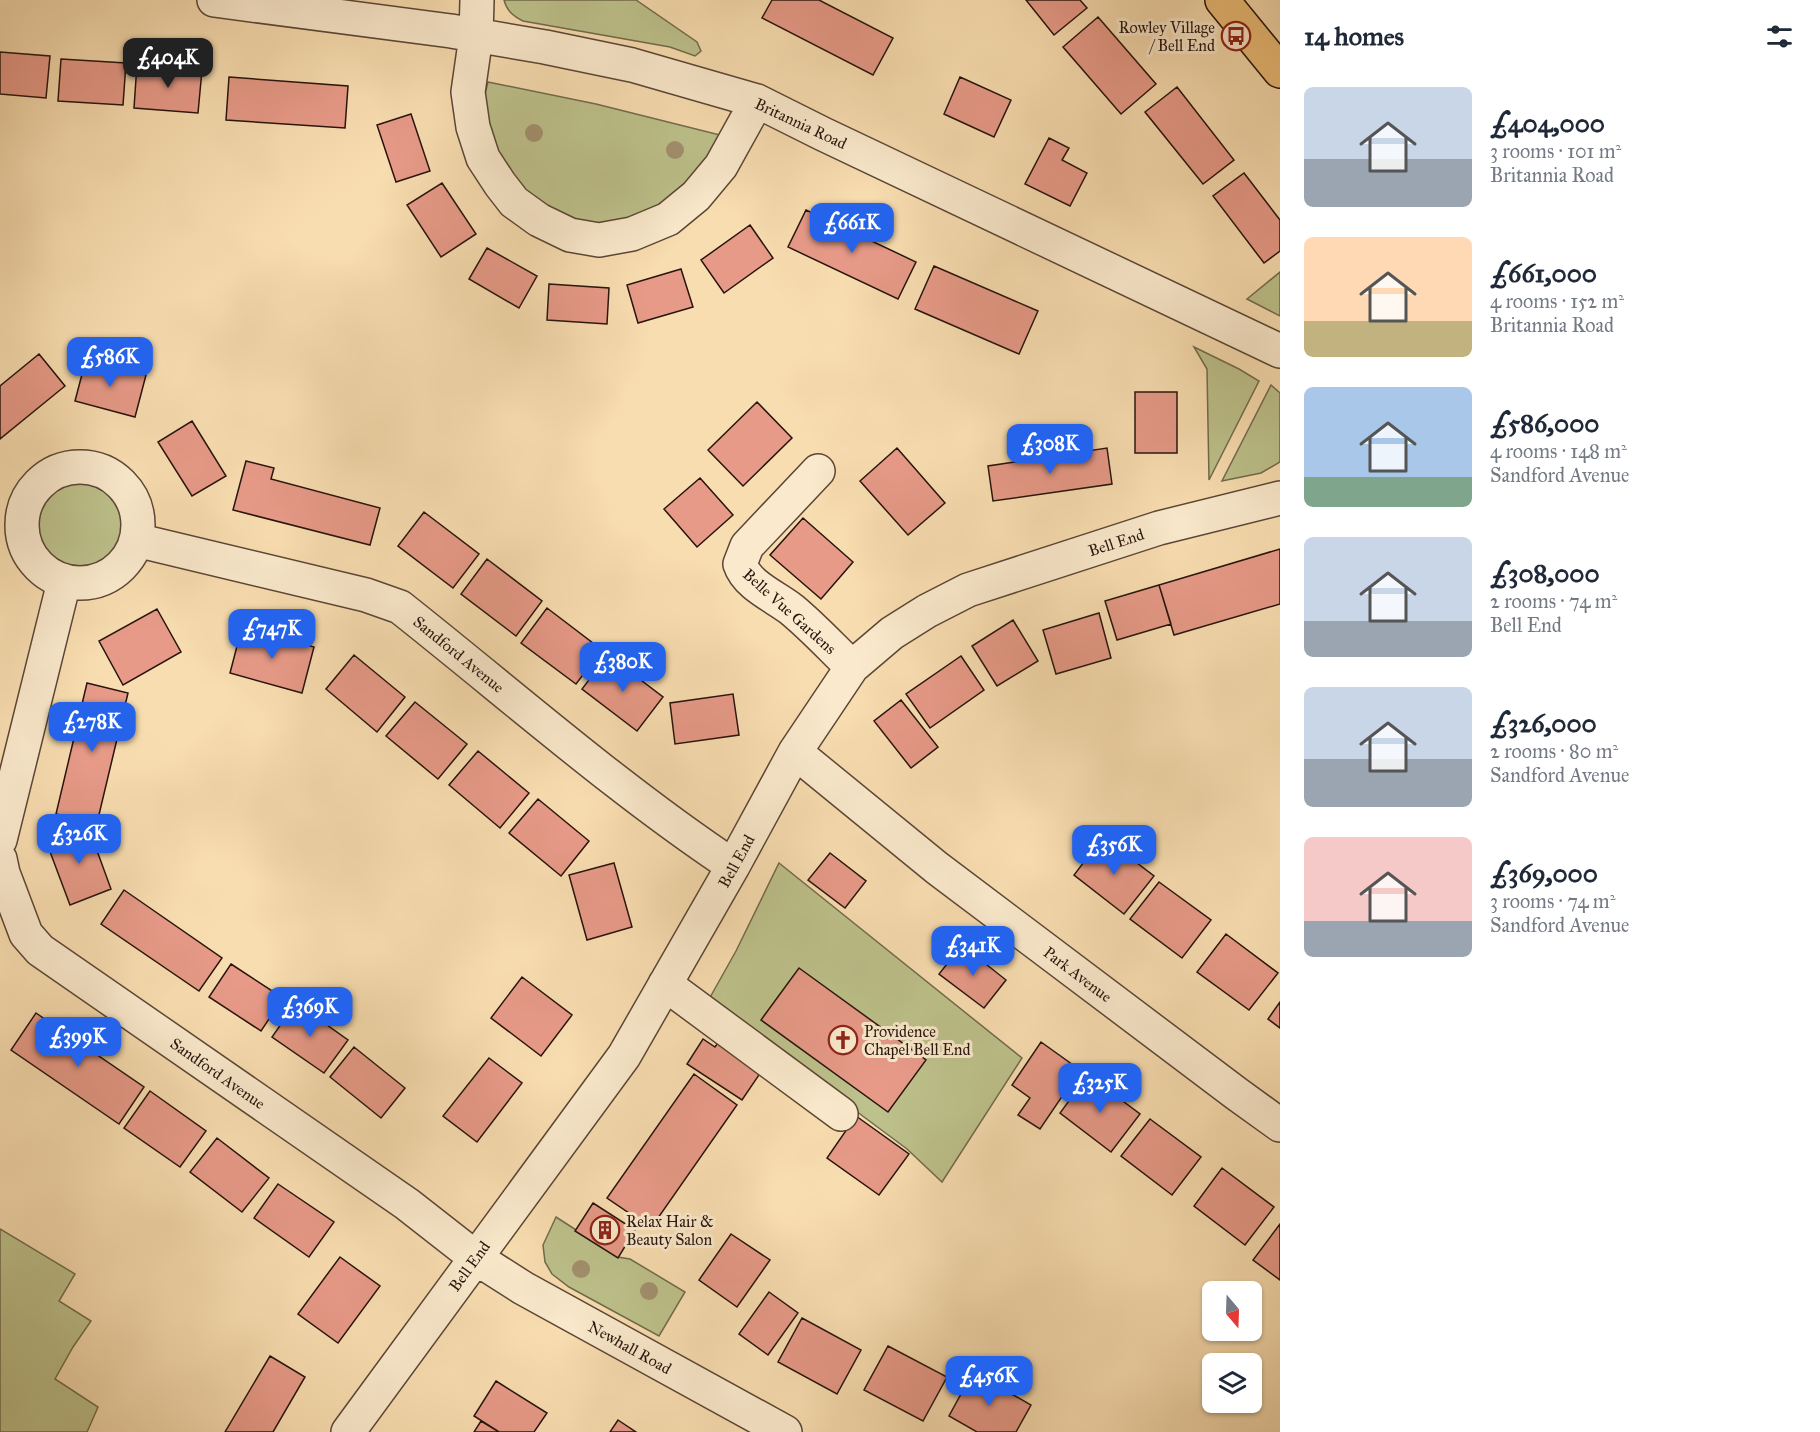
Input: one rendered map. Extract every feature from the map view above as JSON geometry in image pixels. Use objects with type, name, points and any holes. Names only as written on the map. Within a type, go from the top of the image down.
[{"type":"main road","points":[[1222,0],[1280,71]]},
{"type":"street","name":"Britannia Road","points":[[214,0],[545,47],[632,65],[757,101],[1280,351]]},
{"type":"street","points":[[477,0],[476,36],[468,92],[473,127],[483,158],[514,202],[539,220],[570,235],[599,240],[632,234],[668,219],[696,196],[721,166],[757,101]]},
{"type":"street","points":[[68,467],[87,467],[106,473],[122,484],[133,501],[138,520],[136,540],[129,557],[117,570],[101,580],[83,584],[64,582],[46,574],[32,561],[23,543],[21,524],[24,504],[34,487],[49,474],[68,467]]},
{"type":"street","name":"Belle Vue Gardens","points":[[818,471],[747,546],[740,564],[742,572],[756,585],[792,609],[852,667]]},
{"type":"street","name":"Bell End","points":[[348,1432],[624,1056],[733,866],[795,752],[852,667],[892,633],[927,611],[968,590],[1159,528],[1280,498]]},
{"type":"street","name":"Sandford Avenue","points":[[136,540],[366,595],[400,607],[620,785],[733,866]]},
{"type":"street","points":[[0,840],[64,582]]},
{"type":"street","name":"Park Avenue","points":[[795,752],[937,868],[1280,1125]]},
{"type":"street","name":"Sandford Avenue","points":[[0,859],[5,881],[26,934],[40,950],[407,1204],[476,1258]]},
{"type":"street","points":[[665,984],[841,1114]]},
{"type":"street","name":"Newhall Road","points":[[476,1258],[523,1288],[785,1432]]},
{"type":"green space","points":[[504,0],[636,0],[697,42],[701,51],[695,56],[670,47],[523,21],[511,13]]},
{"type":"green space","points":[[488,82],[596,104],[720,135],[707,166],[657,213],[602,227],[556,218],[519,187],[493,146],[484,98]]},
{"type":"green space","points":[[1280,272],[1280,316],[1247,299]]},
{"type":"green space","points":[[1194,347],[1259,381],[1209,480],[1207,369]]},
{"type":"green space","points":[[1271,385],[1280,393],[1280,462],[1261,473],[1222,481]]},
{"type":"green space","points":[[79,481],[104,488],[116,500],[123,525],[116,550],[104,562],[79,569],[54,562],[42,550],[35,525],[42,500],[54,488]]},
{"type":"green space","points":[[779,863],[1022,1058],[942,1182],[907,1149],[708,1001],[736,951]]},
{"type":"green space","points":[[556,1217],[618,1257],[630,1259],[685,1292],[659,1336],[569,1287],[552,1274],[545,1262],[543,1245]]},
{"type":"green space","points":[[0,1229],[75,1274],[59,1301],[91,1321],[55,1379],[98,1407],[87,1432],[0,1432]]},
{"type":"building","points":[[772,0],[819,0],[893,38],[873,75],[762,18]]},
{"type":"building","points":[[1026,0],[1080,0],[1087,8],[1054,35]]},
{"type":"building","points":[[1098,17],[1156,84],[1121,114],[1063,47]]},
{"type":"building","points":[[0,52],[50,56],[46,98],[0,94]]},
{"type":"building","points":[[61,59],[126,63],[123,105],[58,101]]},
{"type":"building","points":[[137,64],[202,70],[198,113],[134,108]]},
{"type":"building","points":[[229,77],[348,86],[345,128],[226,120]]},
{"type":"building","points":[[960,77],[1011,100],[994,137],[944,114]]},
{"type":"building","points":[[1177,87],[1234,160],[1203,184],[1145,112]]},
{"type":"building","points":[[411,114],[430,171],[396,182],[377,125]]},
{"type":"building","points":[[1049,138],[1069,148],[1062,160],[1087,173],[1070,206],[1025,184]]},
{"type":"building","points":[[1244,173],[1280,220],[1280,251],[1264,263],[1213,196]]},
{"type":"building","points":[[442,183],[476,234],[441,257],[407,205]]},
{"type":"building","points":[[806,210],[916,262],[898,299],[788,247]]},
{"type":"building","points":[[750,225],[773,258],[724,293],[701,260]]},
{"type":"building","points":[[487,248],[537,276],[519,308],[469,279]]},
{"type":"building","points":[[934,266],[1038,311],[1019,354],[915,309]]},
{"type":"building","points":[[681,269],[693,307],[638,323],[627,285]]},
{"type":"building","points":[[549,284],[609,288],[607,324],[547,320]]},
{"type":"building","points":[[39,354],[65,386],[0,439],[0,386]]},
{"type":"building","points":[[86,359],[146,375],[135,417],[75,401]]},
{"type":"building","points":[[1135,392],[1177,392],[1177,453],[1135,453]]},
{"type":"building","points":[[757,402],[792,438],[743,486],[708,450]]},
{"type":"building","points":[[192,421],[226,476],[192,496],[158,442]]},
{"type":"building","points":[[897,448],[945,503],[908,535],[860,481]]},
{"type":"building","points":[[1107,448],[1112,484],[993,501],[988,466]]},
{"type":"building","points":[[246,461],[274,468],[271,479],[380,508],[370,545],[233,510]]},
{"type":"building","points":[[700,478],[733,515],[697,547],[664,509]]},
{"type":"building","points":[[424,512],[479,554],[453,588],[398,546]]},
{"type":"building","points":[[803,518],[853,562],[821,599],[770,555]]},
{"type":"building","points":[[1280,549],[1280,604],[1174,635],[1159,585]]},
{"type":"building","points":[[487,559],[542,601],[516,636],[461,594]]},
{"type":"building","points":[[1159,585],[1171,624],[1117,640],[1105,601]]},
{"type":"building","points":[[547,608],[602,650],[576,684],[521,643]]},
{"type":"building","points":[[157,609],[181,652],[123,685],[99,641]]},
{"type":"building","points":[[1099,613],[1111,658],[1056,674],[1043,630]]},
{"type":"building","points":[[1013,620],[1038,661],[997,686],[972,646]]},
{"type":"building","points":[[242,627],[314,647],[302,693],[230,673]]},
{"type":"building","points":[[354,655],[405,697],[377,732],[326,689]]},
{"type":"building","points":[[608,655],[663,697],[637,731],[582,689]]},
{"type":"building","points":[[961,656],[984,690],[930,728],[906,694]]},
{"type":"building","points":[[87,683],[128,693],[97,823],[56,814]]},
{"type":"building","points":[[733,694],[739,735],[675,744],[670,703]]},
{"type":"building","points":[[901,700],[938,747],[911,768],[874,721]]},
{"type":"building","points":[[415,702],[467,744],[438,779],[386,736]]},
{"type":"building","points":[[478,751],[529,793],[500,828],[449,785]]},
{"type":"building","points":[[538,799],[589,841],[561,876],[509,833]]},
{"type":"building","points":[[88,826],[111,889],[70,905],[46,841]]},
{"type":"building","points":[[1103,837],[1154,876],[1124,914],[1074,875]]},
{"type":"building","points":[[830,853],[866,881],[845,908],[808,880]]},
{"type":"building","points":[[614,863],[632,927],[587,940],[569,875]]},
{"type":"building","points":[[1159,882],[1211,920],[1182,958],[1130,919]]},
{"type":"building","points":[[124,890],[222,958],[199,991],[101,924]]},
{"type":"building","points":[[1226,934],[1278,973],[1249,1010],[1197,972]]},
{"type":"building","points":[[962,945],[1006,980],[984,1008],[939,974]]},
{"type":"building","points":[[231,964],[283,998],[261,1031],[209,997]]},
{"type":"building","name":"Providence Chapel Bell End","points":[[799,968],[926,1060],[888,1112],[761,1020]]},
{"type":"building","points":[[522,977],[572,1015],[541,1056],[491,1018]]},
{"type":"building","points":[[1280,1002],[1280,1028],[1268,1019]]},
{"type":"building","points":[[296,1003],[348,1040],[324,1073],[272,1037]]},
{"type":"building","points":[[36,1013],[144,1087],[119,1124],[11,1050]]},
{"type":"building","points":[[722,1037],[765,1066],[742,1100],[687,1064],[703,1039],[715,1047]]},
{"type":"building","points":[[1041,1042],[1080,1070],[1040,1129],[1018,1115],[1030,1098],[1012,1085]]},
{"type":"building","points":[[354,1047],[405,1088],[381,1118],[330,1077]]},
{"type":"building","points":[[489,1058],[522,1083],[477,1142],[443,1116]]},
{"type":"building","points":[[694,1074],[737,1105],[651,1228],[607,1198]]},
{"type":"building","points":[[1088,1075],[1140,1114],[1111,1152],[1060,1113]]},
{"type":"building","points":[[150,1091],[206,1131],[180,1167],[124,1128]]},
{"type":"building","points":[[856,1116],[909,1154],[879,1195],[827,1158]]},
{"type":"building","points":[[1150,1119],[1201,1157],[1172,1195],[1121,1156]]},
{"type":"building","points":[[217,1138],[269,1178],[242,1212],[190,1172]]},
{"type":"building","points":[[1222,1168],[1274,1207],[1245,1245],[1194,1206]]},
{"type":"building","points":[[278,1184],[334,1222],[309,1257],[254,1218]]},
{"type":"building","name":"Relax Hair & Beauty Salon","points":[[593,1203],[635,1230],[618,1258],[575,1231]]},
{"type":"building","points":[[1280,1224],[1280,1280],[1253,1260]]},
{"type":"building","points":[[731,1234],[770,1260],[737,1307],[699,1280]]},
{"type":"building","points":[[340,1257],[380,1286],[338,1343],[298,1314]]},
{"type":"building","points":[[769,1292],[798,1313],[768,1355],[739,1334]]},
{"type":"building","points":[[802,1318],[861,1350],[837,1394],[778,1362]]},
{"type":"building","points":[[888,1346],[947,1377],[923,1421],[864,1390]]},
{"type":"building","points":[[270,1356],[305,1377],[273,1432],[225,1432]]},
{"type":"building","points":[[973,1372],[1031,1405],[1016,1432],[977,1432],[949,1416]]},
{"type":"building","points":[[496,1381],[547,1413],[534,1432],[499,1432],[474,1416]]},
{"type":"building","points":[[618,1420],[636,1432],[610,1432]]},
{"type":"building","points":[[481,1421],[499,1432],[474,1432]]},
{"type":"place","name":"Rowley Village / Bell End","points":[[1236,36]]},
{"type":"place","name":"Providence Chapel Bell End","points":[[843,1040]]},
{"type":"place","name":"Relax Hair & Beauty Salon","points":[[605,1230]]}]
